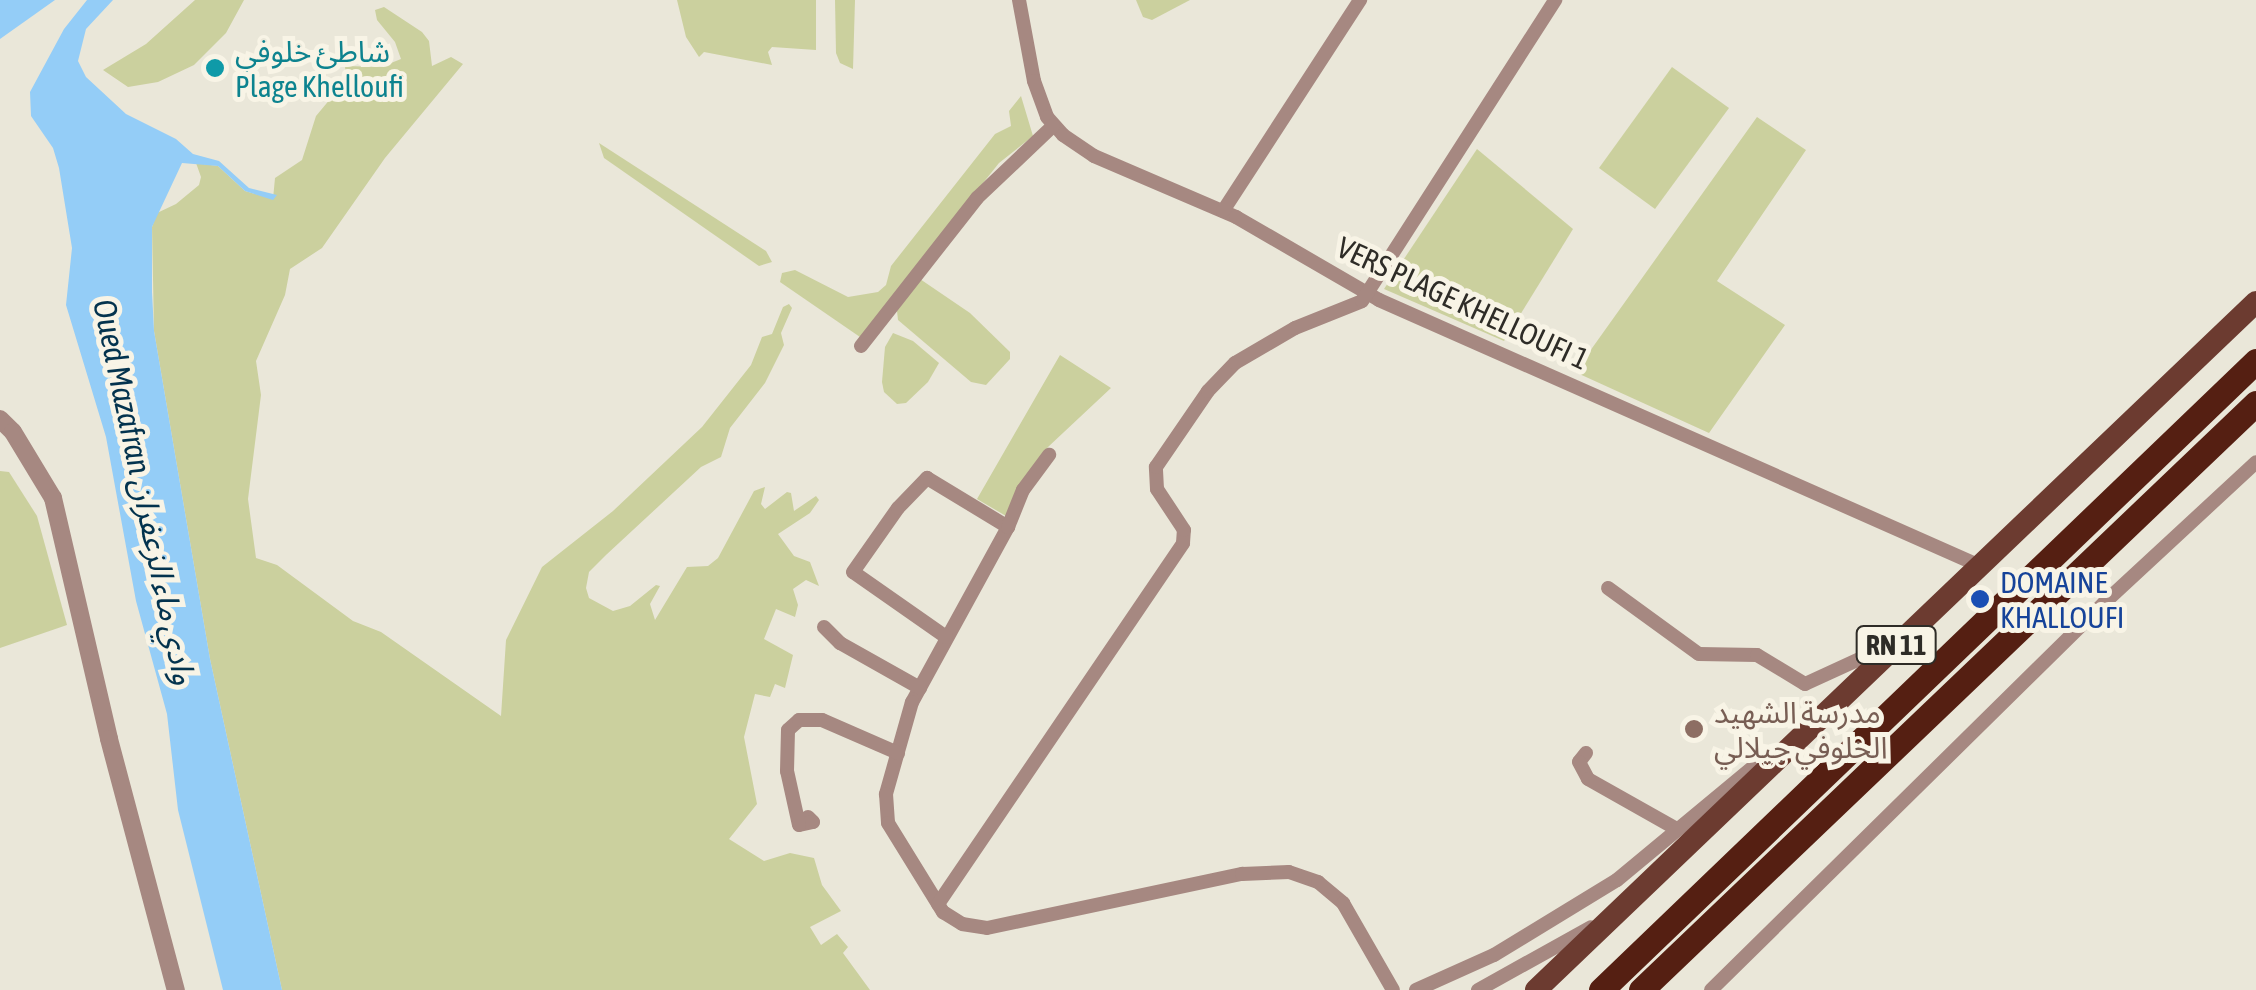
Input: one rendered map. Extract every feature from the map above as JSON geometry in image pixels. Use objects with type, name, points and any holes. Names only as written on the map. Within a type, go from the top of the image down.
[{"type":"highway","points":[[1601,990],[2256,361]]},
{"type":"highway","points":[[1641,990],[2256,403]]},
{"type":"highway","points":[[2210,447],[2256,424]]},
{"type":"main road","name":"RN 11","points":[[1536,990],[2256,302]]},
{"type":"street","points":[[861,346],[977,198],[1053,126],[1034,81],[1019,0]]},
{"type":"street","points":[[1222,211],[1360,0]]},
{"type":"street","points":[[938,904],[1183,544],[1184,530],[1156,489],[1154,474],[1208,391],[1246,356],[1295,328],[1356,306],[1555,0]]},
{"type":"street","name":"VERS PLAGE KHELLOUFI 1","points":[[1053,126],[1094,156],[1222,211],[1366,294],[1980,566]]},
{"type":"street","points":[[0,419],[13,432],[53,498],[109,739],[176,990]]},
{"type":"street","points":[[1049,455],[1024,490],[1008,527],[920,688],[886,794],[888,824],[938,904],[962,924],[987,928],[1242,874],[1289,872],[1318,882],[1344,903],[1393,990]]},
{"type":"street","points":[[1711,990],[2104,603],[2256,462]]},
{"type":"street","points":[[946,637],[853,572],[898,508],[927,478],[1008,527]]},
{"type":"street","points":[[1608,588],[1699,654],[1757,655],[1806,684],[1900,641]]},
{"type":"street","points":[[824,627],[840,642],[920,688]]},
{"type":"street","points":[[1416,990],[1494,955],[1616,880],[1674,828],[1828,709]]},
{"type":"street","points":[[808,816],[813,822],[799,824],[788,771],[788,730],[799,720],[822,720],[898,753]]},
{"type":"street","points":[[1586,753],[1579,762],[1588,779],[1674,828]]},
{"type":"street","points":[[1478,990],[1622,908]]},
{"type":"street","points":[[1540,958],[1553,919]]},
{"type":"green space","points":[[195,0],[244,0],[226,33],[194,65],[158,82],[128,87],[103,70],[146,44]]},
{"type":"green space","points":[[677,0],[816,0],[816,50],[772,47],[768,52],[772,65],[704,52],[699,57],[686,37]]},
{"type":"green space","points":[[835,0],[855,0],[853,69],[840,63],[836,53]]},
{"type":"green space","points":[[1136,0],[1190,0],[1152,20],[1143,17]]},
{"type":"green space","points":[[384,7],[422,32],[429,41],[432,66],[451,57],[463,64],[385,158],[322,248],[290,269],[285,295],[256,361],[261,395],[248,499],[256,558],[277,565],[353,621],[381,632],[501,716],[506,640],[542,567],[613,511],[702,427],[751,365],[762,337],[772,334],[783,307],[789,304],[792,308],[781,333],[784,345],[765,383],[730,428],[721,457],[701,467],[606,555],[589,572],[586,588],[589,598],[613,611],[630,606],[656,585],[660,586],[650,604],[655,620],[687,567],[708,566],[718,558],[754,491],[765,487],[761,504],[765,509],[787,492],[791,493],[794,511],[816,496],[819,500],[810,513],[778,534],[794,556],[810,562],[819,586],[806,580],[793,589],[798,605],[795,617],[776,609],[764,639],[793,655],[785,688],[775,684],[770,697],[755,694],[744,737],[757,804],[729,839],[764,861],[790,853],[814,858],[822,885],[841,911],[810,927],[821,945],[837,934],[848,947],[843,953],[870,990],[282,990],[210,659],[154,331],[152,227],[157,213],[176,204],[199,185],[201,177],[196,163],[218,166],[245,191],[273,199],[275,178],[302,160],[316,116],[346,80],[345,66],[381,67],[401,59],[395,42],[377,20],[375,10]]},
{"type":"green space","points":[[1672,67],[1729,108],[1655,209],[1599,168]]},
{"type":"green space","points":[[1021,96],[1033,136],[999,163],[860,337],[780,282],[782,273],[795,270],[848,297],[878,292],[886,285],[891,266],[995,134],[1011,126],[1009,111]]},
{"type":"green space","points":[[1757,117],[1806,150],[1717,281],[1785,325],[1709,433],[1575,372]]},
{"type":"green space","points":[[599,143],[766,251],[772,262],[759,266],[604,158]]},
{"type":"green space","points":[[1477,149],[1573,229],[1504,341],[1384,289]]},
{"type":"green space","points":[[920,279],[970,313],[1010,352],[1010,359],[986,385],[971,382],[898,320],[897,311]]},
{"type":"green space","points":[[893,333],[913,341],[939,363],[928,382],[906,403],[897,404],[884,392],[882,382],[885,347]]},
{"type":"green space","points":[[1060,355],[1111,388],[1048,447],[1006,516],[977,499]]},
{"type":"green space","points":[[0,471],[9,472],[37,516],[67,625],[0,648]]},
{"type":"water","points":[[0,0],[55,0],[0,39]]},
{"type":"water","name":"Oued Mazafran وادي ماء الزعفران","points":[[87,0],[113,0],[86,29],[78,61],[86,77],[126,114],[176,139],[193,154],[219,161],[249,188],[277,195],[273,200],[245,191],[218,166],[182,163],[152,227],[152,292],[154,331],[210,659],[282,990],[223,990],[178,810],[167,714],[136,601],[106,437],[66,305],[72,248],[59,168],[53,148],[31,116],[30,92],[64,29]]},
{"type":"place","name":"شاطئ خلوفي Plage Khelloufi","points":[[215,68]]},
{"type":"place","name":"DOMAINE KHALLOUFI","points":[[1980,599]]},
{"type":"place","name":"مدرسة الشهيد الخلوفي جيلالي","points":[[1694,729]]}]
